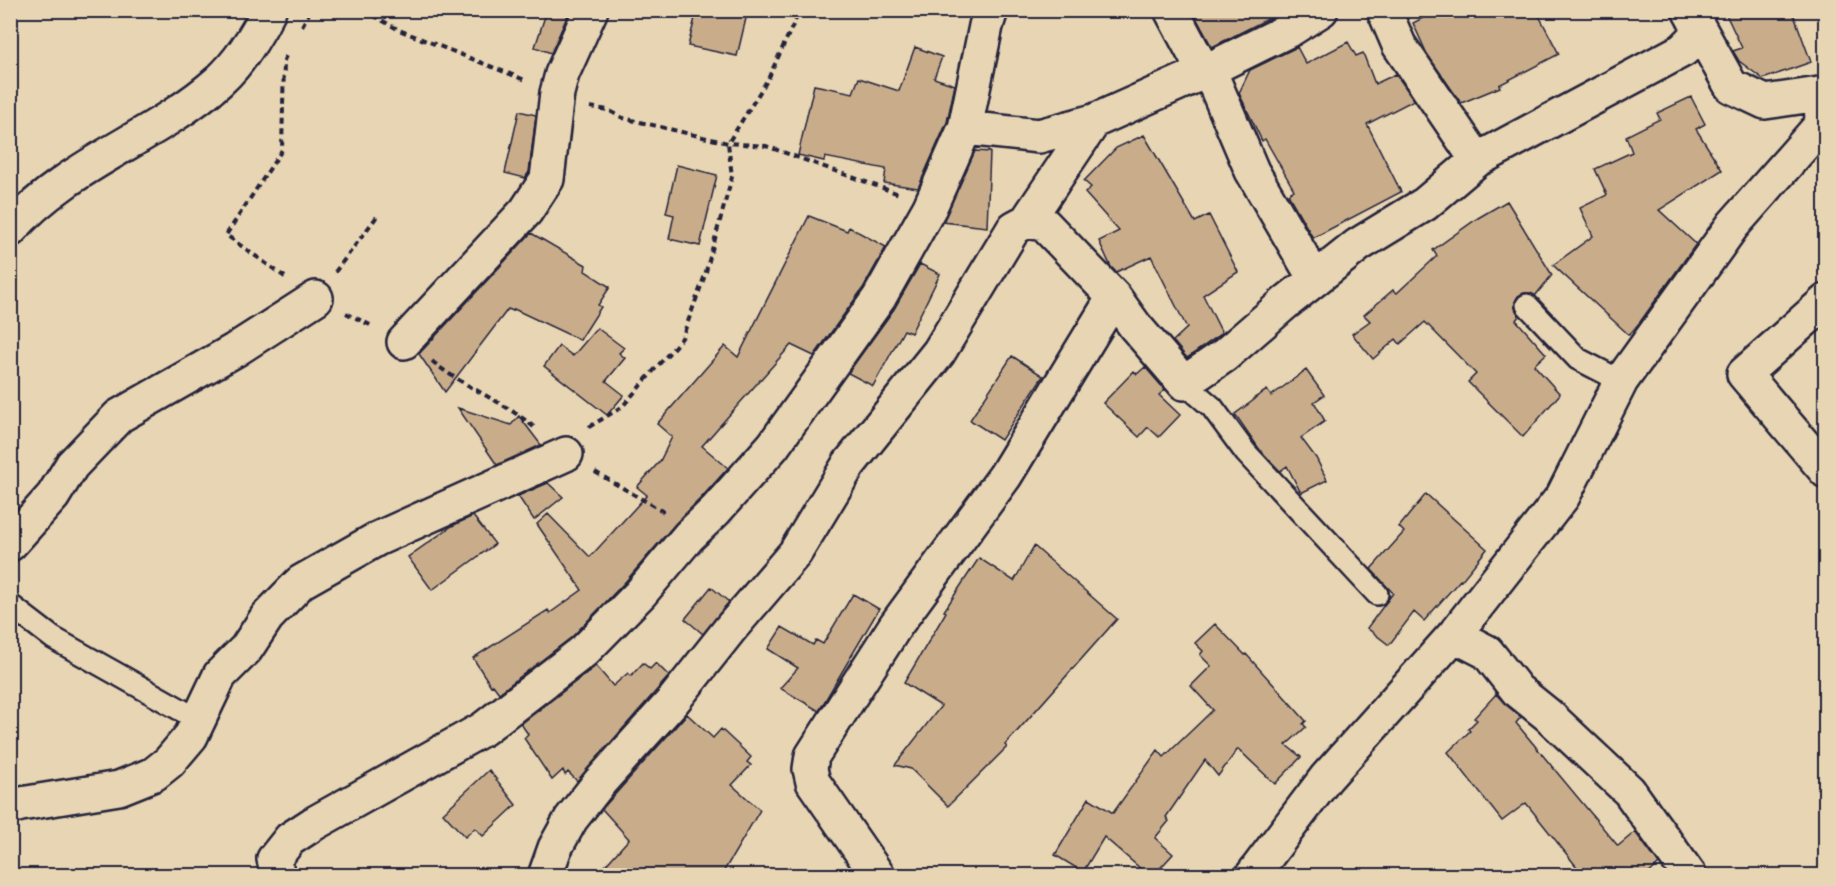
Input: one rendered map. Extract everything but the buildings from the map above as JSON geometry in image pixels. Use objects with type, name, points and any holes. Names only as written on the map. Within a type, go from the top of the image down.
[{"type":"street","points":[[10,230],[61,184],[193,102],[220,80],[257,34],[269,10]]},
{"type":"street","points":[[405,342],[526,211],[547,179],[557,93],[562,74],[591,10]]},
{"type":"street","points":[[278,876],[274,859],[290,840],[313,824],[483,729],[584,651],[640,594],[689,536],[715,511],[772,446],[879,298],[930,207],[965,128],[991,10]]},
{"type":"street","points":[[1171,10],[1204,72],[1215,84],[1252,171],[1315,279]]},
{"type":"street","points":[[965,128],[1039,136],[1094,121],[1204,72],[1291,29],[1321,10]]},
{"type":"street","points":[[1384,10],[1399,45],[1477,160]]},
{"type":"street","points":[[1027,221],[1044,224],[1114,297],[1184,383],[1226,355],[1358,245],[1425,204],[1477,160],[1683,50],[1695,21]]},
{"type":"street","points":[[1695,21],[1731,86],[1766,102],[1823,110]]},
{"type":"street","points":[[1252,876],[1326,778],[1454,635],[1563,496],[1621,381],[1733,225],[1823,110]]},
{"type":"street","points":[[545,876],[555,848],[571,819],[600,782],[673,701],[730,629],[795,553],[849,464],[939,352],[1014,228],[1027,221],[1094,121]]},
{"type":"street","points":[[878,876],[813,782],[810,769],[812,756],[896,626],[1005,476],[1114,297]]},
{"type":"street","points":[[10,544],[53,496],[72,465],[119,416],[235,350],[316,298]]},
{"type":"street","points":[[1826,301],[1744,374],[1826,471]]},
{"type":"street","points":[[10,807],[119,788],[154,774],[169,762],[191,736],[220,675],[246,649],[267,617],[301,582],[377,539],[566,454]]},
{"type":"street","points":[[1454,635],[1487,652],[1517,690],[1548,715],[1629,791],[1690,876]]},
{"type":"lane","points":[[1527,305],[1578,359],[1621,381]]},
{"type":"lane","points":[[1184,383],[1212,407],[1246,453],[1377,594]]},
{"type":"lane","points":[[10,605],[53,638],[199,720]]},
{"type":"path","points":[[300,30],[310,10]]},
{"type":"path","points":[[364,10],[399,30],[557,93]]},
{"type":"path","points":[[663,512],[566,454],[577,435],[622,407],[682,338],[705,275],[732,177],[728,143],[768,79],[800,10]]},
{"type":"path","points":[[289,50],[284,60],[282,150],[226,235],[316,298],[405,342]]},
{"type":"path","points":[[597,109],[608,110],[622,118],[728,143],[766,146],[930,207]]},
{"type":"path","points":[[316,298],[378,215]]},
{"type":"path","points":[[442,369],[520,416],[540,433]]}]
